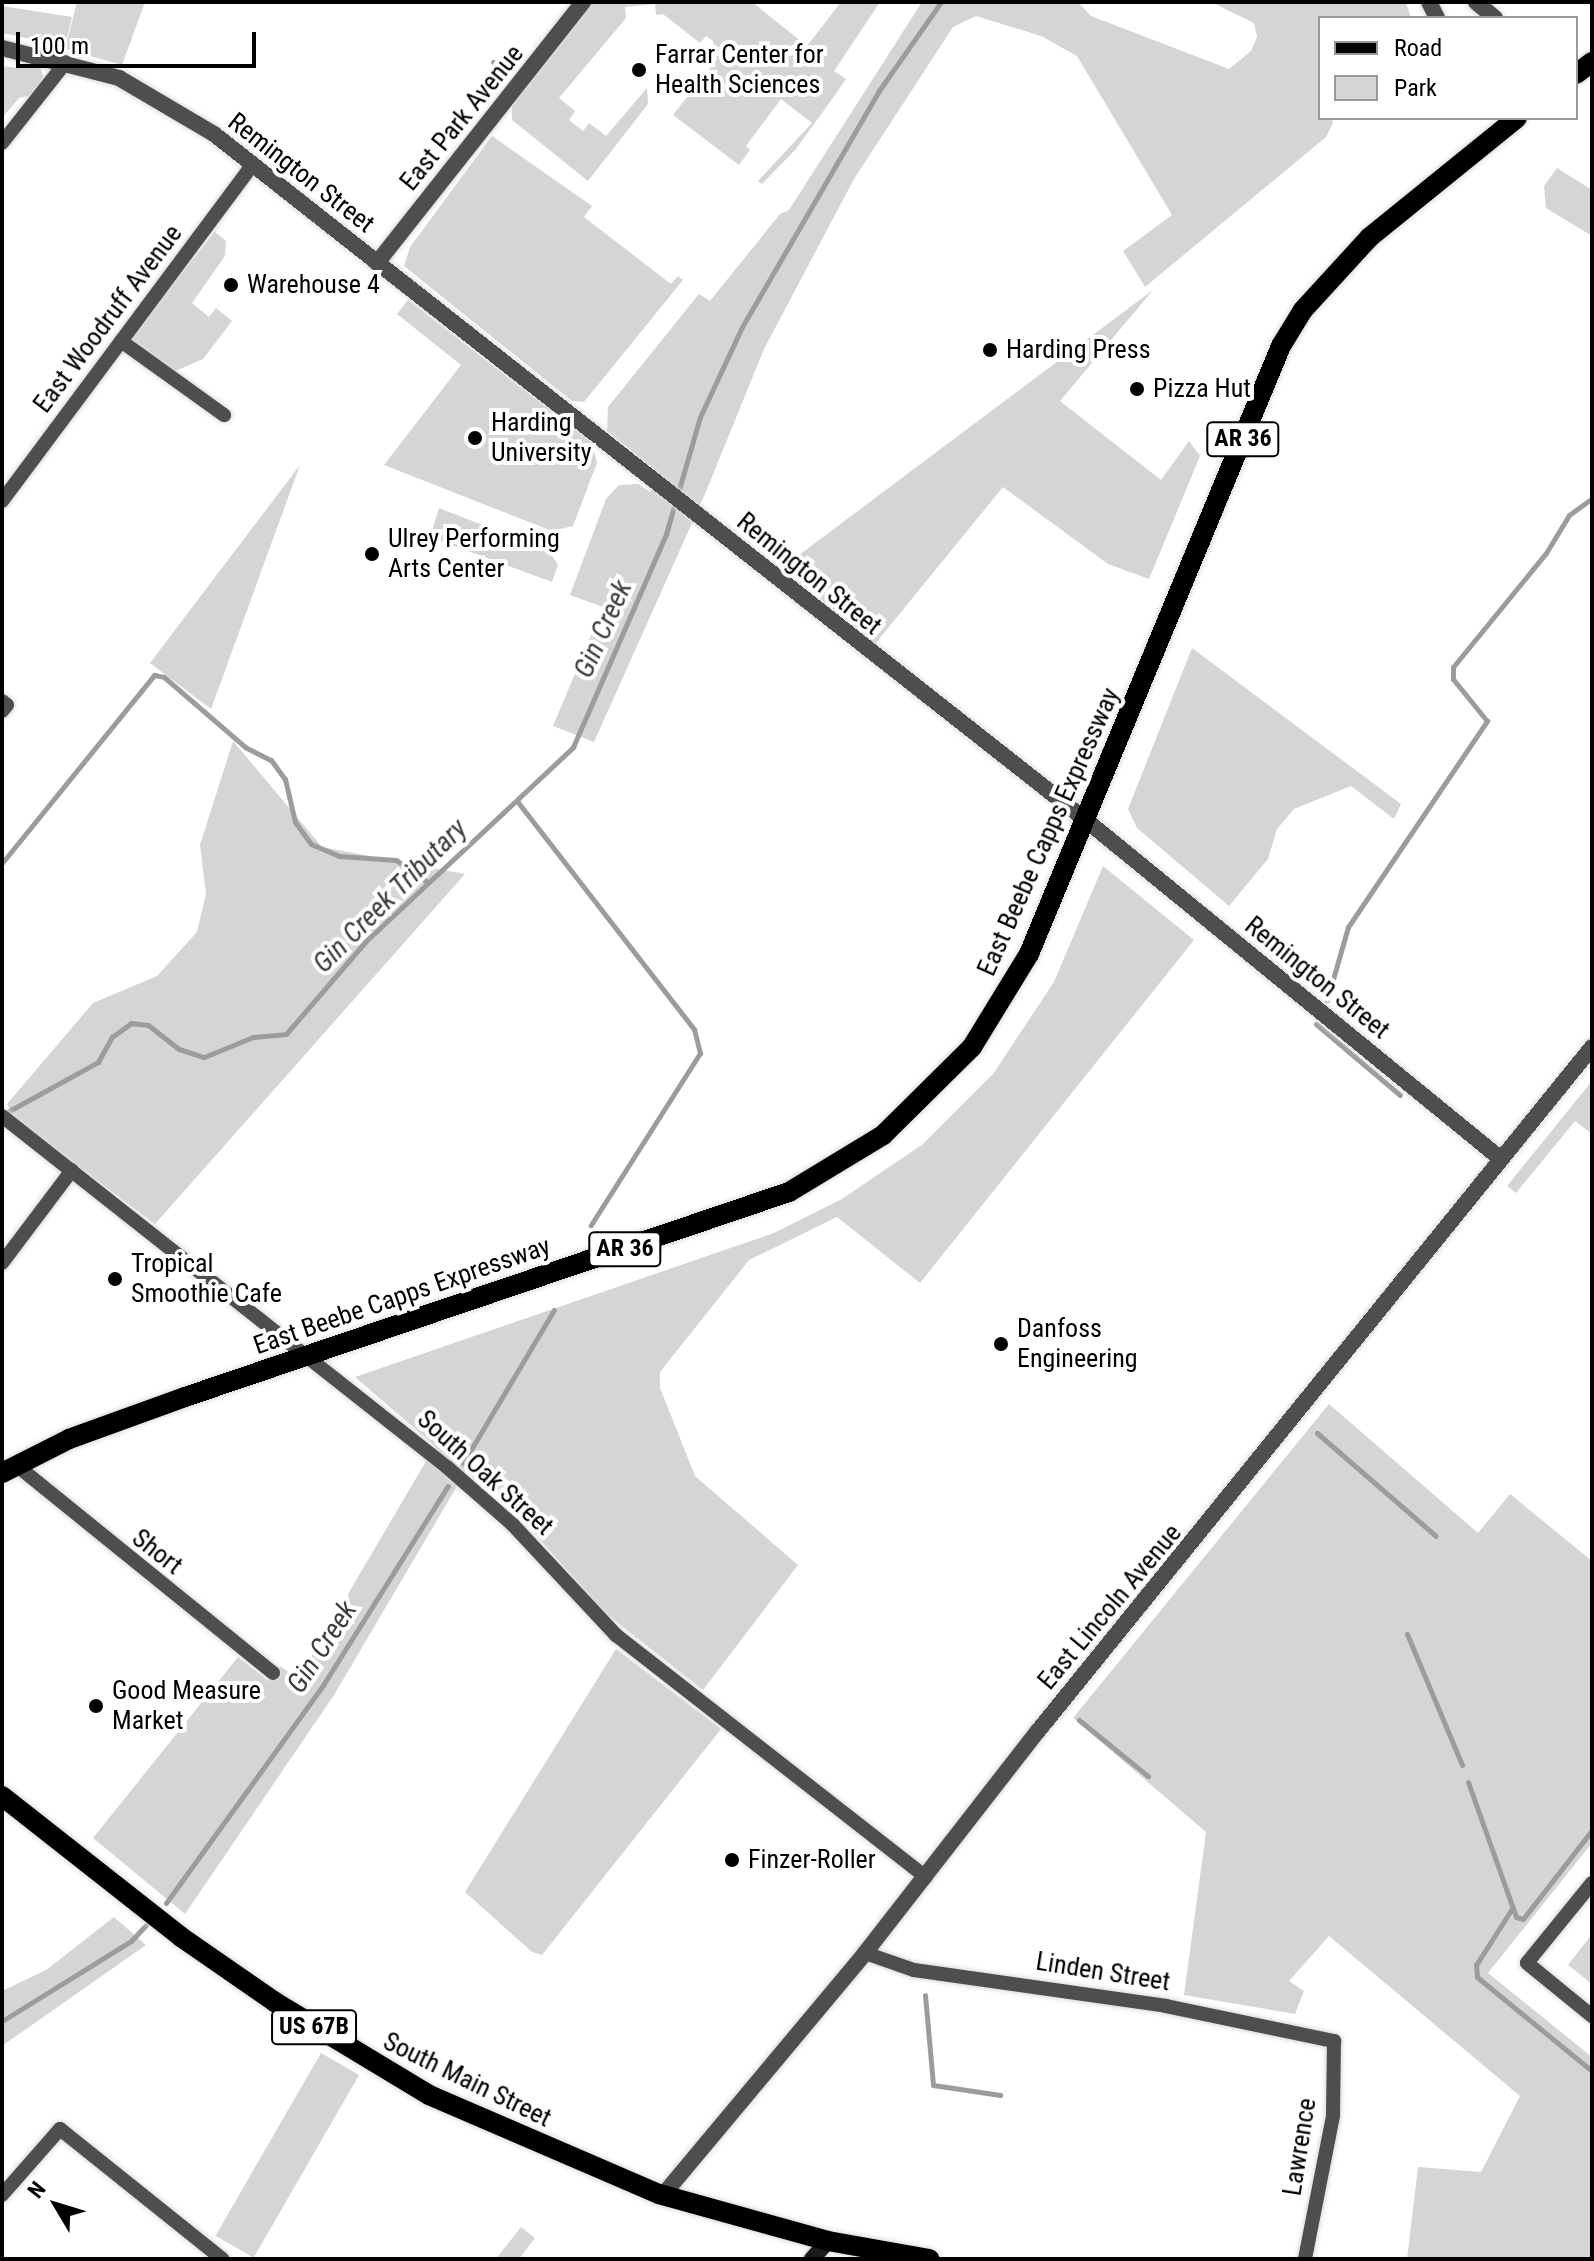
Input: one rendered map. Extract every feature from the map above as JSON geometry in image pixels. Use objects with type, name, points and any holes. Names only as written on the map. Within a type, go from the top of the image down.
[{"type":"main road","name":"East Beebe Capps Expressway","points":[[8,1469],[69,1439],[789,1192],[883,1135],[980,1035],[1029,954],[1288,334],[1313,298],[1370,237],[1505,121]]},
{"type":"main road","name":"South Main Street","points":[[2,1796],[181,1937],[382,2069],[526,2140],[663,2195],[828,2241],[929,2259]]},
{"type":"main road","points":[[812,2259],[828,2241]]},
{"type":"street","name":"East Park Avenue","points":[[377,263],[583,2]]},
{"type":"street","points":[[1476,2],[1493,16]]},
{"type":"street","name":"Remington Street","points":[[2,48],[66,62],[156,96],[252,165],[1087,821],[1501,1159]]},
{"type":"street","points":[[2,143],[66,62]]},
{"type":"street","name":"East Woodruff Avenue","points":[[2,501],[252,165]]},
{"type":"street","points":[[121,341],[224,415]]},
{"type":"street","points":[[2,701],[7,705],[2,711]]},
{"type":"street","name":"East Lincoln Avenue","points":[[663,2195],[865,1953],[1592,1047]]},
{"type":"street","name":"South Oak Street","points":[[2,1116],[307,1355],[513,1525],[616,1635],[926,1877]]},
{"type":"street","points":[[2,1263],[72,1170]]},
{"type":"street","name":"Short","points":[[8,1469],[273,1673]]},
{"type":"street","points":[[1592,1883],[1527,1963],[1592,2016]]},
{"type":"street","name":"Linden Street","points":[[865,1953],[914,1970],[1151,2004],[1334,2041]]},
{"type":"street","name":"Lawrence","points":[[1305,2259],[1333,2116],[1334,2041]]},
{"type":"street","points":[[2,2195],[60,2129],[222,2259]]},
{"type":"green space","points":[[77,2],[145,2],[122,65],[65,49]]},
{"type":"green space","points":[[592,2],[752,2],[807,46],[841,2],[880,2],[834,71],[846,79],[796,149],[762,184],[758,181],[812,123],[781,99],[746,146],[750,150],[739,165],[673,115],[717,59],[713,41],[706,36],[700,43],[663,14],[656,15],[655,4],[625,7],[626,18],[559,98],[575,111],[569,120],[583,131],[589,123],[606,136],[647,88],[648,104],[588,181],[512,120],[512,106]]},
{"type":"green space","points":[[922,2],[1078,2],[1091,16],[1229,69],[1251,51],[1257,37],[1254,23],[1211,2],[1406,2],[1410,16],[1318,16],[1318,120],[1332,120],[1333,123],[1326,137],[1145,287],[1123,251],[1172,215],[1077,56],[1041,36],[976,16],[953,27],[854,179],[764,349],[705,494],[594,742],[553,726],[603,607],[570,595],[606,499],[619,485],[638,484],[650,492],[659,473],[607,431],[608,407],[699,294],[710,301],[780,214],[789,210]]},
{"type":"green space","points":[[2,6],[72,17],[65,46],[2,33]]},
{"type":"green space","points":[[26,63],[40,66],[44,80],[33,95],[19,98],[2,118],[2,66],[19,68]]},
{"type":"green space","points":[[492,136],[592,206],[584,217],[671,284],[678,276],[683,280],[584,402],[572,401],[404,266],[410,247]]},
{"type":"green space","points":[[1557,168],[1592,190],[1592,236],[1546,208],[1544,186]]},
{"type":"green space","points":[[224,220],[215,232],[226,241],[225,256],[192,303],[209,317],[216,308],[232,321],[203,359],[173,372],[129,339]]},
{"type":"green space","points":[[1153,290],[1060,401],[1161,480],[1189,441],[1200,456],[1149,579],[1108,564],[1003,487],[875,644],[783,567]]},
{"type":"green space","points":[[408,300],[592,443],[597,463],[573,526],[552,531],[384,465],[461,365],[397,314]]},
{"type":"green space","points":[[300,465],[211,709],[150,663]]},
{"type":"green space","points":[[439,508],[549,551],[558,565],[552,582],[430,537]]},
{"type":"green space","points":[[1192,648],[1401,804],[1394,819],[1351,786],[1294,809],[1277,829],[1268,859],[1229,906],[1137,828],[1128,809]]},
{"type":"green space","points":[[233,741],[322,847],[465,874],[155,1224],[14,1118],[7,1104],[93,1003],[157,976],[197,932],[206,894],[200,845]]},
{"type":"green space","points":[[1103,866],[1194,940],[920,1283],[837,1217],[749,1260],[660,1372],[660,1388],[695,1476],[798,1565],[703,1690],[604,1612],[514,1510],[466,1471],[334,1695],[185,1914],[93,1838],[238,1657],[268,1681],[280,1666],[298,1679],[435,1446],[355,1377],[774,1233],[842,1199],[923,1144],[993,1074],[1054,982]]},
{"type":"green space","points":[[1592,1081],[1592,1134],[1575,1121],[1516,1193],[1507,1186]]},
{"type":"green space","points":[[1329,1404],[1478,1533],[1510,1494],[1592,1561],[1592,1843],[1488,1973],[1592,2057],[1592,2259],[1407,2259],[1418,2167],[1481,2172],[1520,2096],[1329,1936],[1289,1981],[1304,1991],[1295,2014],[1184,1995],[1206,1832],[1073,1718]]},
{"type":"green space","points":[[616,1649],[721,1729],[542,1955],[532,1952],[465,1892]]},
{"type":"green space","points":[[114,1917],[146,1945],[2,2046],[2,1991],[46,1970]]},
{"type":"green space","points":[[1592,1934],[1592,1984],[1568,1965]]},
{"type":"green space","points":[[321,2053],[359,2075],[254,2258],[216,2236]]},
{"type":"green space","points":[[521,2227],[535,2238],[519,2259],[496,2259]]},
{"type":"waterway","name":"Gin Creek","points":[[9,1111],[98,1062],[112,1037],[131,1023],[148,1025],[179,1049],[204,1057],[253,1037],[286,1034],[366,941],[573,747],[666,534],[700,417],[742,327],[878,92],[941,2]]},
{"type":"waterway","points":[[493,62],[505,71]]},
{"type":"waterway","points":[[1327,1000],[1348,927],[1487,721],[1453,679],[1453,667],[1546,553],[1569,515],[1592,498]]},
{"type":"waterway","name":"Gin Creek Tributary","points":[[2,863],[154,675],[164,677],[245,747],[271,760],[285,779],[295,822],[311,844],[339,856],[396,860],[428,882]]},
{"type":"waterway","name":"Gin Creek","points":[[517,801],[694,1029],[700,1053],[591,1225]]},
{"type":"waterway","points":[[1316,1024],[1400,1095]]},
{"type":"waterway","name":"Gin Creek","points":[[463,1463],[554,1310]]},
{"type":"waterway","points":[[1317,1433],[1436,1536]]},
{"type":"waterway","name":"Gin Creek","points":[[166,1903],[323,1685],[448,1486]]},
{"type":"waterway","points":[[1407,1634],[1462,1765]]},
{"type":"waterway","points":[[1079,1720],[1148,1776]]},
{"type":"waterway","points":[[1468,1782],[1516,1917],[1523,1919],[1592,1830]]},
{"type":"waterway","points":[[1511,1910],[1476,1965],[1477,1977],[1592,2071]]},
{"type":"waterway","name":"Gin Creek","points":[[2,2021],[131,1941],[147,1924]]},
{"type":"waterway","points":[[925,1995],[933,2085],[1000,2095]]},
{"type":"place","name":"Farrar Center for Health Sciences","points":[[639,70]]},
{"type":"place","name":"Warehouse 4","points":[[231,285]]},
{"type":"place","name":"Harding Press","points":[[990,350]]},
{"type":"place","name":"Pizza Hut","points":[[1137,389]]},
{"type":"place","name":"Harding University","points":[[475,438]]},
{"type":"place","name":"Ulrey Performing Arts Center","points":[[372,554]]},
{"type":"place","name":"Tropical Smoothie Cafe","points":[[115,1279]]},
{"type":"place","name":"Danfoss Engineering","points":[[1001,1344]]},
{"type":"place","name":"Good Measure Market","points":[[96,1706]]},
{"type":"place","name":"Finzer-Roller","points":[[732,1860]]}]
